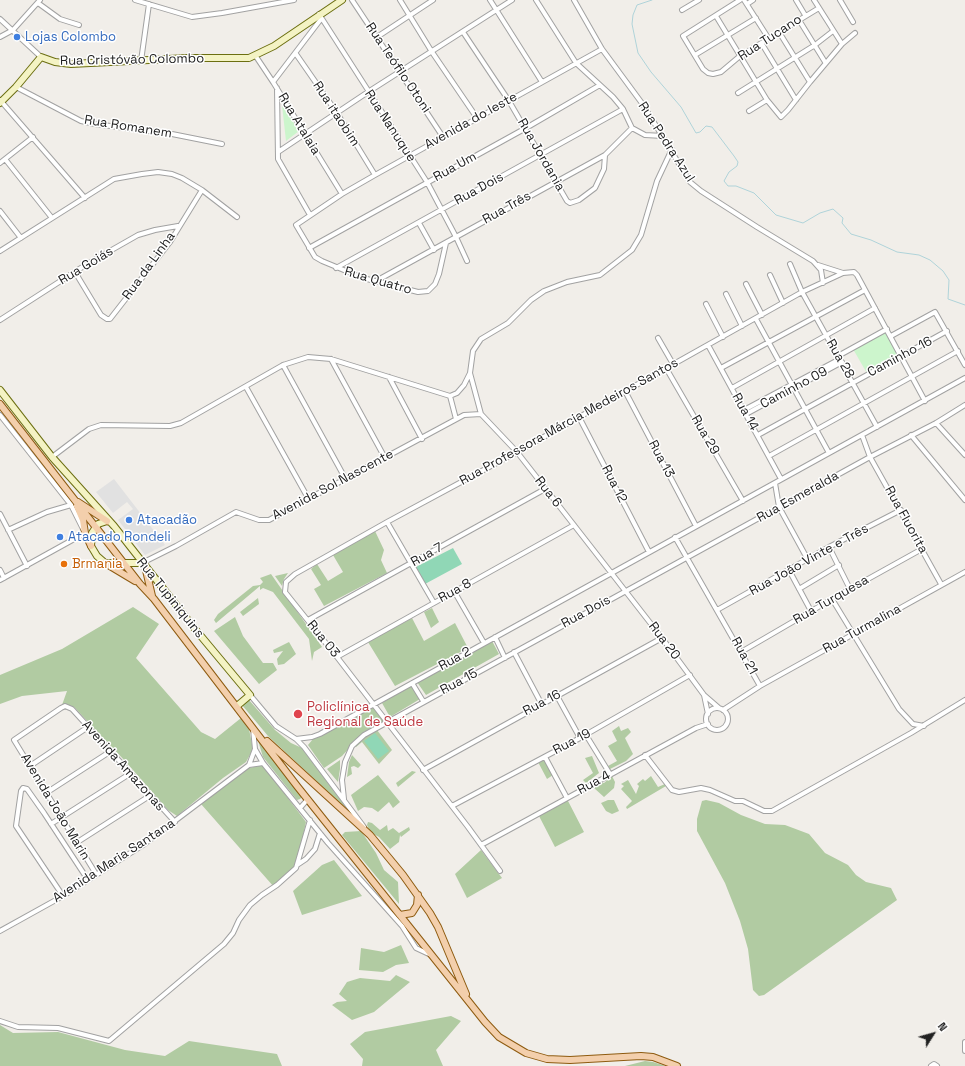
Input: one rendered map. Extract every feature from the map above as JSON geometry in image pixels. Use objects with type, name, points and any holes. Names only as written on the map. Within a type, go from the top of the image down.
[{"type":"main road","points":[[0,404],[140,584],[154,599],[308,799],[468,1000],[499,1036],[526,1053],[560,1060],[641,1056],[653,1057],[677,1066]]},
{"type":"main road","points":[[74,499],[109,522]]},
{"type":"main road","points":[[74,499],[83,520],[84,533],[91,546]]},
{"type":"main road","points":[[105,562],[140,584]]},
{"type":"main road","points":[[143,564],[146,578],[154,599]]},
{"type":"main road","points":[[254,728],[370,835],[418,895],[438,927],[468,1000]]},
{"type":"main road","points":[[400,915],[412,912],[417,905],[418,895]]},
{"type":"street","points":[[135,0],[192,17],[294,0]]},
{"type":"street","name":"Rua Cristóvão Colombo","points":[[0,19],[41,57],[55,62],[71,64],[188,58],[244,59],[274,46],[320,17],[342,0]]},
{"type":"street","name":"Rua Teófilo Otoni","points":[[352,0],[443,137]]},
{"type":"street","points":[[400,0],[432,52],[477,118]]},
{"type":"street","points":[[377,37],[433,0]]},
{"type":"street","points":[[490,0],[542,82]]},
{"type":"street","points":[[278,152],[399,71],[432,52],[512,0]]},
{"type":"street","points":[[536,0],[576,64],[613,97],[623,109],[632,128],[645,135],[663,136]]},
{"type":"street","points":[[575,1],[580,0]]},
{"type":"street","points":[[682,10],[699,0]]},
{"type":"street","points":[[740,0],[682,36],[695,55],[756,18]]},
{"type":"street","points":[[753,0],[745,2],[768,39]]},
{"type":"street","points":[[796,0],[805,15]]},
{"type":"street","points":[[814,0],[842,44]]},
{"type":"street","points":[[840,0],[854,22]]},
{"type":"street","name":"Rua Pedra Azul","points":[[575,1],[602,49],[644,106],[695,187],[818,265],[844,273],[856,273],[866,290]]},
{"type":"street","points":[[0,37],[13,30],[39,2],[60,19],[79,25]]},
{"type":"street","points":[[141,61],[149,4]]},
{"type":"street","name":"Rua Tucano","points":[[695,55],[703,69],[708,73],[713,74],[724,70],[740,56],[762,44],[805,15],[819,8]]},
{"type":"street","points":[[716,16],[767,100],[778,115],[782,117],[825,62],[842,44],[855,34]]},
{"type":"street","points":[[274,82],[296,54],[320,17]]},
{"type":"street","name":"Rua Nanuque","points":[[320,17],[427,182],[456,236],[467,262]]},
{"type":"street","points":[[799,20],[825,62]]},
{"type":"street","points":[[738,93],[814,45],[833,31]]},
{"type":"street","name":"Rua Jordania","points":[[463,32],[509,100],[570,203],[579,200],[593,191],[599,182],[604,169],[605,155]]},
{"type":"street","points":[[779,32],[810,82]]},
{"type":"street","points":[[762,44],[796,100]]},
{"type":"street","name":"Avenida do leste","points":[[296,225],[342,194],[375,175],[602,49]]},
{"type":"street","name":"Rua itaobim","points":[[296,54],[337,113],[375,175]]},
{"type":"street","name":"Rua Atalaia","points":[[254,55],[274,82],[342,194]]},
{"type":"street","points":[[41,57],[16,88],[0,102],[33,137],[85,198]]},
{"type":"street","name":"Rua Um","points":[[309,248],[526,128],[600,85]]},
{"type":"street","points":[[277,87],[278,159],[310,215]]},
{"type":"street","name":"Rua Romanem","points":[[16,88],[54,108],[88,122],[172,134],[222,144]]},
{"type":"street","points":[[749,111],[767,100]]},
{"type":"street","name":"Rua Dois","points":[[336,268],[623,109]]},
{"type":"street","name":"Rua Três","points":[[376,281],[605,155],[632,128]]},
{"type":"street","points":[[0,163],[33,137]]},
{"type":"street","points":[[52,457],[94,427],[101,425],[170,426],[181,423],[283,365],[308,357],[331,359],[450,396],[456,393],[464,385],[470,373],[473,351],[481,339],[508,323],[531,300],[544,291],[555,286],[600,275],[632,250],[641,235],[657,181],[672,150]]},
{"type":"street","points":[[5,160],[52,218]]},
{"type":"street","points":[[0,251],[114,179],[147,173],[172,174],[202,190],[237,217]]},
{"type":"street","name":"Rua da Linha","points":[[75,272],[104,318],[110,319],[170,242],[178,226],[202,190]]},
{"type":"street","points":[[0,211],[21,238]]},
{"type":"street","points":[[0,220],[5,217]]},
{"type":"street","points":[[419,223],[434,250]]},
{"type":"street","name":"Rua Quatro","points":[[296,225],[315,257],[336,268],[376,281],[418,292],[428,291],[435,284],[439,274],[446,243]]},
{"type":"street","name":"Rua Goiás","points":[[0,320],[75,272],[138,235],[178,226]]},
{"type":"street","name":"Rua 28","points":[[790,264],[802,292],[877,427]]},
{"type":"street","points":[[818,265],[823,283]]},
{"type":"street","name":"Rua Professora Márcia Medeiros Santos","points":[[295,574],[724,337],[802,292],[844,273]]},
{"type":"street","points":[[770,275],[783,303]]},
{"type":"street","points":[[746,284],[762,315]]},
{"type":"street","points":[[721,368],[866,290],[925,401]]},
{"type":"street","points":[[726,294],[742,326]]},
{"type":"street","points":[[706,304],[724,337]]},
{"type":"street","points":[[732,388],[875,308]]},
{"type":"street","points":[[890,336],[933,312],[936,313],[965,365]]},
{"type":"street","points":[[756,319],[829,453]]},
{"type":"street","name":"Caminho 09","points":[[745,412],[840,359],[887,329]]},
{"type":"street","name":"Caminho 16","points":[[758,435],[947,331]]},
{"type":"street","points":[[658,338],[673,364]]},
{"type":"street","name":"Rua 14","points":[[708,345],[781,479]]},
{"type":"street","points":[[769,456],[958,351]]},
{"type":"street","points":[[331,359],[384,458]]},
{"type":"street","points":[[283,365],[345,478]]},
{"type":"street","name":"Rua 29","points":[[666,368],[743,502]]},
{"type":"street","points":[[470,373],[481,414]]},
{"type":"street","points":[[389,377],[422,439]]},
{"type":"street","name":"Rua 2","points":[[296,739],[312,737],[320,734],[675,537],[743,502],[781,479],[965,378]]},
{"type":"street","points":[[246,387],[308,498]]},
{"type":"street","name":"Rua Tupiniquins","points":[[0,390],[52,457],[109,522],[250,695]]},
{"type":"street","name":"Rua 13","points":[[625,391],[696,526]]},
{"type":"street","points":[[450,396],[456,419]]},
{"type":"street","name":"Rua Esmeralda","points":[[630,588],[964,407]]},
{"type":"street","name":"Avenida Sol Nascente","points":[[143,564],[234,513],[239,512],[259,520],[269,520],[345,478],[422,439],[464,415],[481,414]]},
{"type":"street","name":"Rua 6","points":[[481,414],[517,452],[545,490],[611,573]]},
{"type":"street","points":[[0,415],[71,505],[84,533],[2,579],[0,570]]},
{"type":"street","name":"Rua 12","points":[[579,417],[649,552]]},
{"type":"street","points":[[936,423],[965,455]]},
{"type":"street","name":"Rua Fluorita","points":[[862,435],[870,457],[941,584]]},
{"type":"street","points":[[911,435],[965,500]]},
{"type":"street","points":[[775,483],[779,507],[808,560]]},
{"type":"street","name":"Rua 7","points":[[308,620],[545,490]]},
{"type":"street","points":[[8,530],[47,512],[71,505]]},
{"type":"street","name":"Rua João Vinte e Três","points":[[717,610],[829,547],[901,510]]},
{"type":"street","points":[[0,514],[27,566]]},
{"type":"street","points":[[109,522],[95,526],[92,533],[91,546],[97,556],[105,562],[143,564]]},
{"type":"street","points":[[387,522],[434,603]]},
{"type":"street","name":"Rua 8","points":[[337,657],[574,526]]},
{"type":"street","name":"Rua 21","points":[[675,537],[760,686],[723,710]]},
{"type":"street","points":[[829,547],[840,565],[850,589]]},
{"type":"street","name":"Rua Turquesa","points":[[741,652],[810,611],[922,549]]},
{"type":"street","points":[[799,589],[840,565]]},
{"type":"street","points":[[789,570],[810,611]]},
{"type":"street","name":"Rua Turmalina","points":[[760,686],[965,572]]},
{"type":"street","name":"Rua 20","points":[[611,573],[704,695],[719,708]]},
{"type":"street","name":"Rua 03","points":[[295,574],[286,582],[285,592],[374,704]]},
{"type":"street","name":"Rua Dois","points":[[543,637],[630,588]]},
{"type":"street","points":[[454,591],[484,644]]},
{"type":"street","points":[[832,599],[852,634],[899,708],[913,724],[924,726]]},
{"type":"street","points":[[495,637],[505,658]]},
{"type":"street","name":"Rua 15","points":[[344,799],[342,780],[345,762],[350,749],[356,741],[423,702],[543,637]]},
{"type":"street","name":"Rua 16","points":[[423,770],[662,638]]},
{"type":"street","points":[[514,652],[542,703]]},
{"type":"street","name":"Rua 19","points":[[452,806],[586,735],[690,676]]},
{"type":"street","points":[[412,683],[423,702]]},
{"type":"street","points":[[237,706],[250,695],[276,726],[296,739],[344,799],[370,835]]},
{"type":"street","points":[[704,695],[708,714],[708,724]]},
{"type":"street","points":[[557,696],[580,738]]},
{"type":"street","points":[[645,755],[672,790],[679,792],[701,788],[710,790],[735,801],[743,801],[764,811],[772,811],[924,726],[965,700]]},
{"type":"street","points":[[374,704],[500,871]]},
{"type":"street","name":"Avenida Amazonas","points":[[14,740],[65,706],[72,709],[174,822]]},
{"type":"street","points":[[708,714],[714,709],[719,708],[723,710]]},
{"type":"street","name":"Rua 4","points":[[481,845],[696,728],[708,724],[716,730],[725,726],[728,719],[723,710]]},
{"type":"street","points":[[30,766],[88,727]]},
{"type":"street","points":[[254,728],[255,749],[249,765],[263,763]]},
{"type":"street","points":[[586,735],[610,774]]},
{"type":"street","name":"Avenida João Marin","points":[[14,740],[96,874]]},
{"type":"street","points":[[255,749],[263,763],[320,833],[402,926],[416,948],[432,955]]},
{"type":"street","points":[[46,792],[111,751]]},
{"type":"street","points":[[545,757],[567,798]]},
{"type":"street","name":"Avenida Maria Santana","points":[[0,931],[63,896],[143,845],[249,765]]},
{"type":"street","points":[[51,824],[131,773]]},
{"type":"street","points":[[63,896],[16,826],[21,791],[25,788],[88,880]]},
{"type":"street","points":[[76,842],[151,795]]},
{"type":"street","points":[[300,808],[308,799]]},
{"type":"street","points":[[297,865],[298,853],[310,820]]},
{"type":"street","points":[[0,1021],[18,1027],[58,1028],[109,1041],[224,944],[233,933],[238,920],[250,905],[262,894],[277,885],[315,849],[320,833]]},
{"type":"street","points":[[965,1042],[965,1051]]},
{"type":"street","points":[[931,1066],[934,1064],[937,1066]]},
{"type":"green space","points":[[282,105],[299,131],[286,141]]},
{"type":"green space","points":[[886,331],[900,357],[868,375],[853,349]]},
{"type":"green space","points":[[375,531],[384,550],[381,560],[387,573],[324,606],[314,589],[321,585],[311,569],[317,564],[328,581],[343,572],[333,555]]},
{"type":"green space","points":[[453,548],[462,564],[425,584],[416,567]]},
{"type":"green space","points":[[288,573],[284,579],[282,586],[275,576]]},
{"type":"green space","points":[[271,574],[322,647],[314,652],[312,661],[309,639],[273,592],[263,588],[260,590],[260,586],[216,623],[214,620],[218,614],[253,586],[260,585],[263,582],[260,578]]},
{"type":"green space","points":[[258,598],[259,604],[243,616],[240,612]]},
{"type":"green space","points":[[133,607],[159,624],[136,658],[201,732],[215,739],[241,718],[249,729],[253,749],[246,762],[223,778],[177,816],[168,810],[125,761],[74,707],[62,705],[67,691],[22,696],[0,704],[0,675],[62,649]]},
{"type":"green space","points":[[432,608],[439,622],[431,628],[424,612]]},
{"type":"green space","points":[[235,617],[243,636],[263,663],[273,663],[277,670],[259,684],[214,631]]},
{"type":"green space","points":[[412,618],[424,641],[455,623],[468,648],[395,686],[368,642]]},
{"type":"green space","points":[[492,641],[499,654],[426,695],[417,682]]},
{"type":"green space","points":[[289,642],[296,654],[284,664],[278,665],[277,659],[283,651],[274,653],[273,650]]},
{"type":"green space","points":[[411,685],[420,699],[390,717],[382,703]]},
{"type":"green space","points":[[249,700],[275,730],[291,743],[302,748],[349,811],[268,736],[242,705]]},
{"type":"green space","points":[[374,707],[385,723],[364,732],[342,756],[324,768],[308,745],[313,739],[329,729]]},
{"type":"green space","points":[[619,726],[621,731],[628,728],[631,732],[625,738],[633,754],[626,761],[610,769],[608,766],[617,761],[608,746],[617,741],[612,731]]},
{"type":"green space","points":[[377,730],[392,750],[379,764],[362,742],[356,747],[355,746],[366,735]]},
{"type":"green space","points":[[375,733],[389,751],[378,759],[364,741]]},
{"type":"green space","points":[[256,734],[303,796],[300,799],[297,800],[263,757]]},
{"type":"green space","points":[[352,755],[361,765],[358,768],[354,766],[351,767],[352,774],[347,777],[349,762]]},
{"type":"green space","points":[[592,756],[599,773],[586,783],[583,780],[593,773],[585,758]]},
{"type":"green space","points":[[545,758],[553,775],[547,779],[538,762]]},
{"type":"green space","points":[[340,760],[340,769],[338,782],[327,769]]},
{"type":"green space","points":[[263,765],[306,822],[297,865],[274,887],[201,804],[249,768]]},
{"type":"green space","points":[[412,771],[416,772],[398,787],[396,783]]},
{"type":"green space","points":[[378,775],[400,802],[393,808],[389,802],[378,812],[372,808],[364,807],[358,811],[351,795]]},
{"type":"green space","points":[[612,776],[615,782],[614,788],[604,797],[594,788],[600,782],[604,783]]},
{"type":"green space","points":[[651,776],[658,787],[665,784],[666,786],[627,809],[626,807],[632,801],[621,789],[624,786],[621,784],[628,780],[636,794],[639,786],[637,784],[643,779],[645,781]]},
{"type":"green space","points":[[567,799],[584,832],[555,847],[539,816]]},
{"type":"green space","points":[[608,800],[614,800],[619,811],[612,814],[606,811],[601,803]]},
{"type":"green space","points":[[706,800],[719,803],[741,815],[765,824],[785,825],[809,834],[825,853],[848,865],[856,875],[866,882],[891,888],[897,900],[764,995],[759,996],[753,990],[748,949],[740,921],[725,883],[697,831],[697,819],[702,801]]},
{"type":"green space","points":[[368,822],[372,823],[380,830],[387,825],[388,831],[393,828],[399,833],[409,827],[410,830],[401,837],[400,835],[399,842],[390,849],[379,837],[370,832],[367,825]]},
{"type":"green space","points":[[361,831],[376,853],[384,870],[398,882],[399,904],[342,835],[345,832]]},
{"type":"green space","points":[[481,850],[502,878],[467,898],[455,874]]},
{"type":"green space","points":[[334,860],[362,896],[302,915],[293,891],[322,865]]},
{"type":"green space","points":[[401,945],[409,963],[396,965],[383,972],[359,970],[361,948],[384,952]]},
{"type":"green space","points":[[396,975],[410,982],[374,1012],[352,1020],[332,1005],[337,1002],[347,1001],[339,994],[347,982],[360,978],[390,981]]},
{"type":"green space","points":[[451,1016],[461,1021],[436,1050],[443,1066],[362,1066],[363,1059],[350,1044],[365,1032]]},
{"type":"green space","points":[[0,1025],[13,1033],[58,1032],[125,1050],[165,1056],[189,1041],[277,1054],[282,1066],[0,1066]]},
{"type":"green space","points":[[645,1061],[653,1062],[666,1066],[625,1066]]},
{"type":"shaded area","points":[[114,479],[165,545],[145,555],[118,520],[133,509],[127,502],[113,513],[96,492]]},
{"type":"waterway","points":[[652,0],[637,5],[633,15],[632,24],[638,53],[651,72],[681,107],[696,133],[700,132],[706,126],[712,127],[734,156],[738,162],[737,166],[729,172],[724,181],[728,186],[736,186],[754,193],[776,215],[803,223],[820,213],[833,209],[843,218],[842,223],[851,234],[871,240],[897,252],[919,255],[930,260],[943,271],[949,280],[948,299],[965,305]]},
{"type":"place","name":"Lojas Colombo","points":[[17,37]]},
{"type":"place","name":"Atacadão","points":[[129,520]]},
{"type":"place","name":"Atacado Rondeli","points":[[60,537]]},
{"type":"place","name":"Brmania","points":[[64,564]]},
{"type":"place","name":"Policlínica Regional de Saúde","points":[[298,714]]}]
